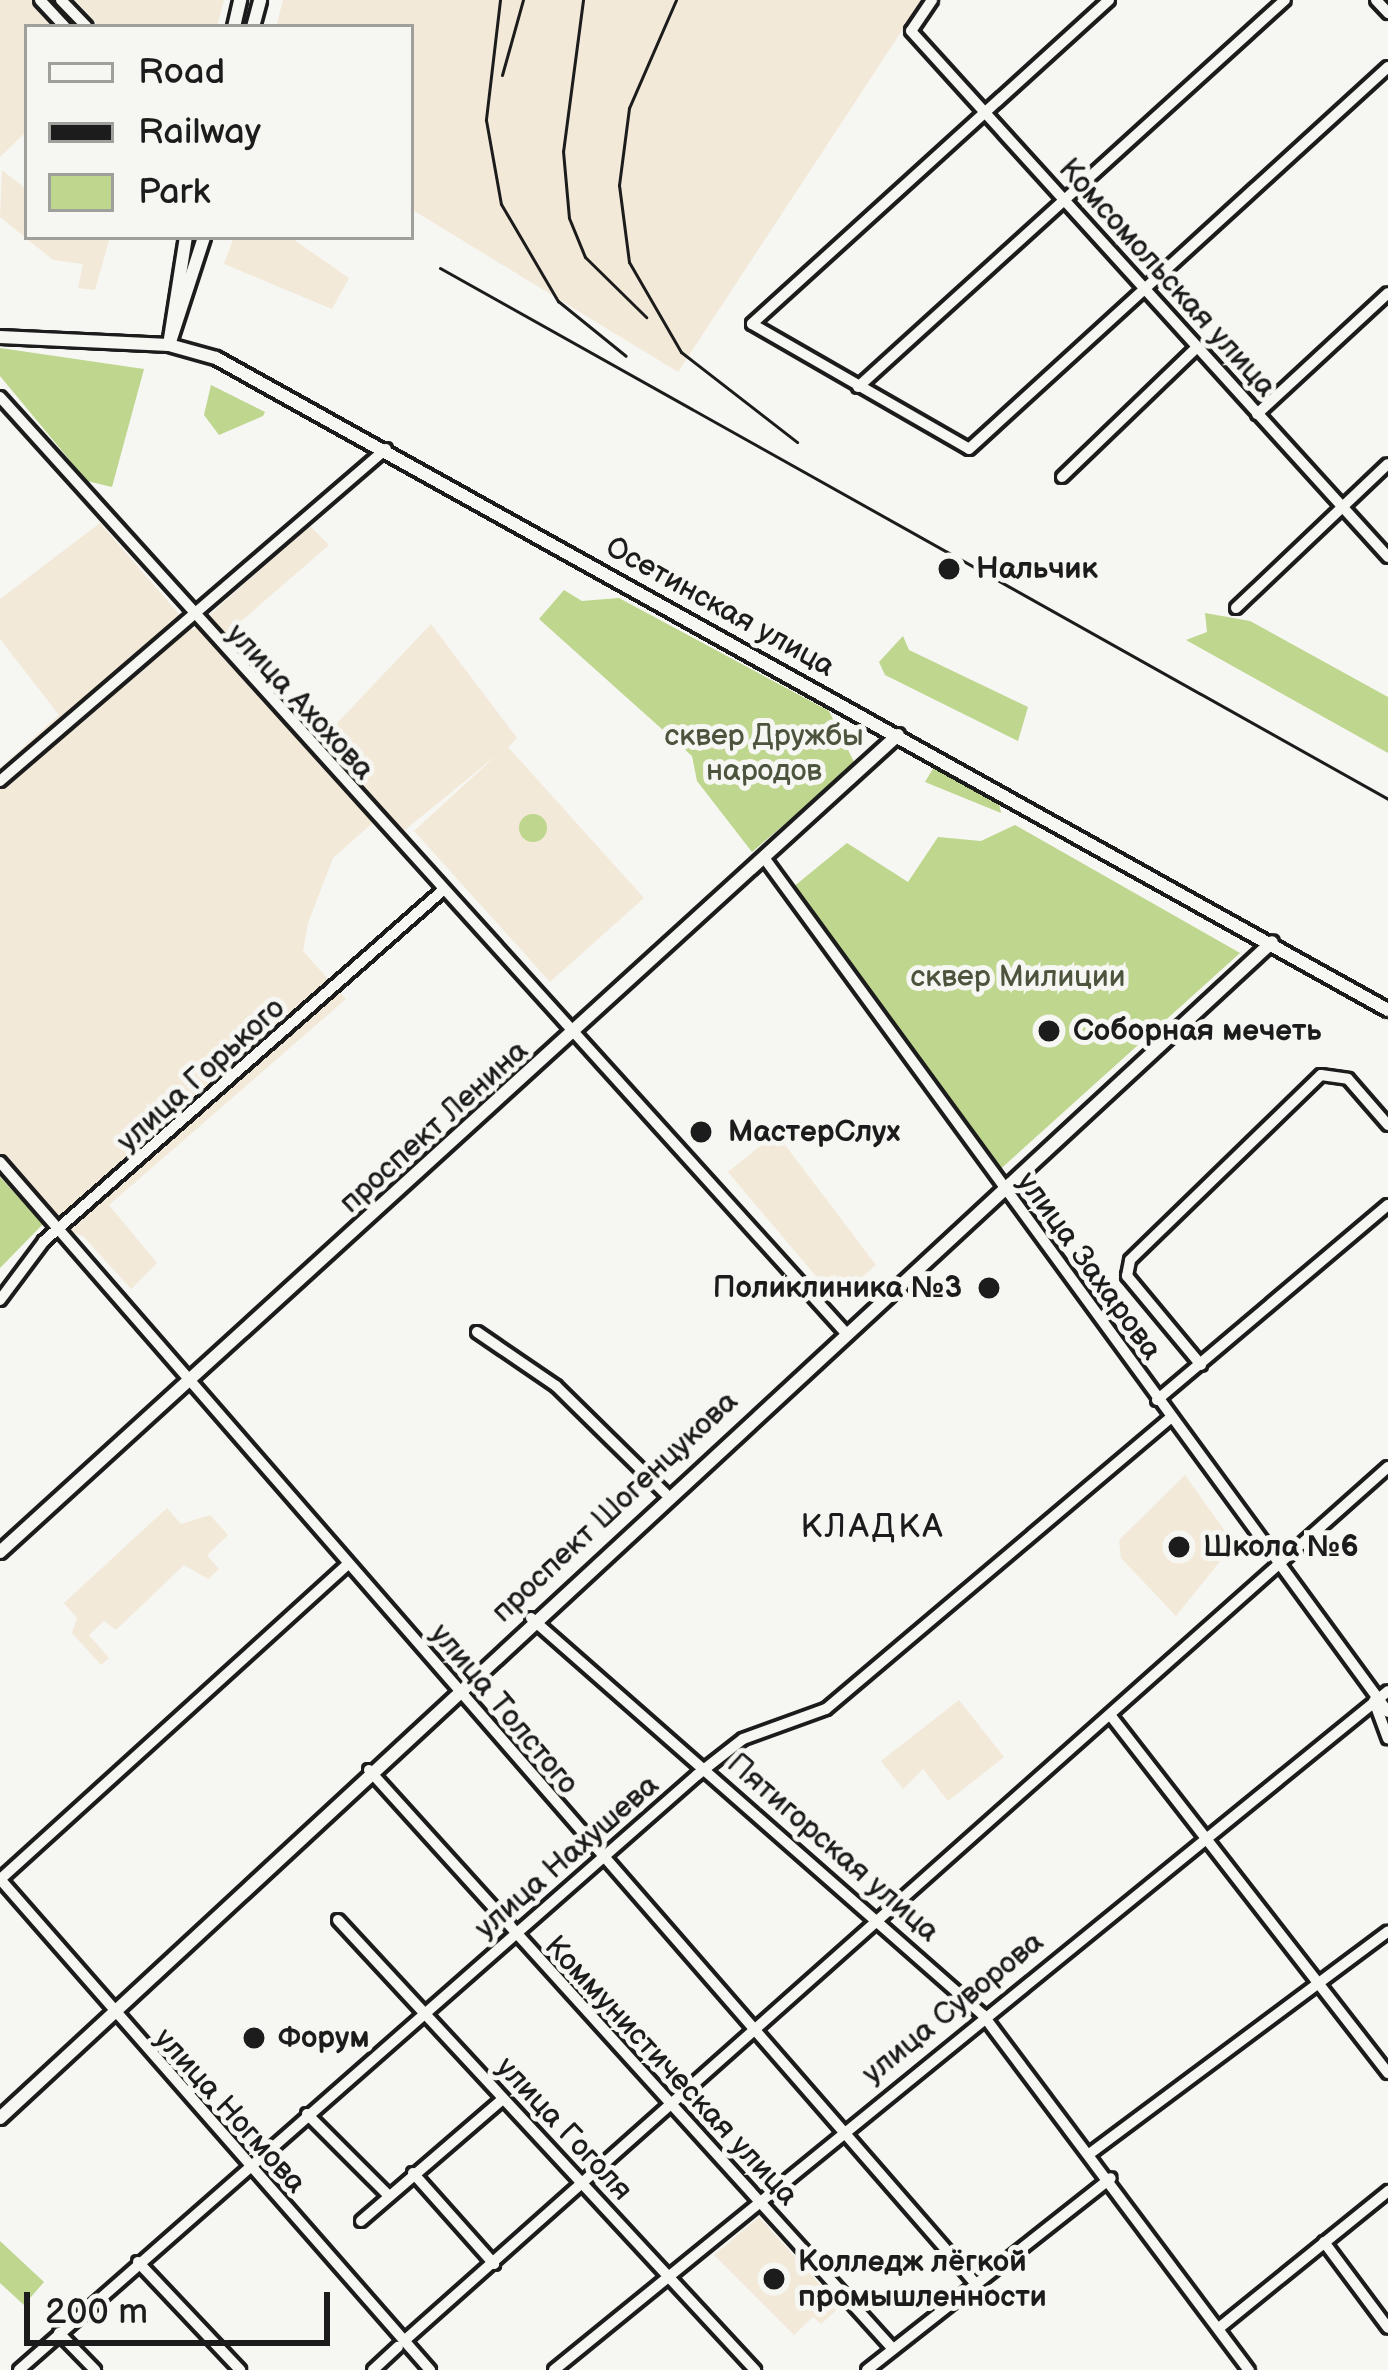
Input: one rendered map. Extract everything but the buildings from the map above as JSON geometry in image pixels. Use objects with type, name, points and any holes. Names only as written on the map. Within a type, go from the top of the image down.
[{"type":"main road","points":[[170,345],[185,240]]},
{"type":"main road","points":[[170,345],[203,240]]},
{"type":"main road","name":"Осетинская улица","points":[[0,338],[170,345],[216,358],[1388,1010]]},
{"type":"main road","name":"проспект Ленина","points":[[0,1552],[898,735]]},
{"type":"main road","name":"проспект Шогенцукова","points":[[0,2118],[665,1493],[1272,942]]},
{"type":"street","points":[[40,0],[62,24]]},
{"type":"street","points":[[61,0],[84,24]]},
{"type":"street","name":"Комсомольская улица","points":[[932,0],[911,31],[1388,557]]},
{"type":"street","points":[[1109,0],[752,324],[969,449],[1388,67]]},
{"type":"street","points":[[857,386],[1285,0]]},
{"type":"street","points":[[1376,0],[1388,13]]},
{"type":"street","points":[[1258,414],[1388,293]]},
{"type":"street","points":[[1062,477],[1196,349]]},
{"type":"street","name":"улица Ахохова","points":[[0,397],[188,615],[844,1330]]},
{"type":"street","points":[[0,781],[386,449]]},
{"type":"street","points":[[1236,608],[1388,464]]},
{"type":"street","name":"улица Захарова","points":[[765,860],[1374,1701],[1388,1739]]},
{"type":"street","name":"улица Горького","points":[[0,1300],[64,1230],[442,891]]},
{"type":"street","points":[[1201,1365],[1127,1276],[1130,1260],[1322,1076],[1348,1079],[1388,1125]]},
{"type":"street","name":"улица Толстого","points":[[0,1162],[192,1378],[598,1861],[842,2128],[976,2284]]},
{"type":"street","points":[[1157,1400],[1388,1204]]},
{"type":"street","points":[[477,1332],[556,1386],[665,1493]]},
{"type":"street","name":"улица Нахушева","points":[[19,2370],[245,2166],[743,1739],[826,1709],[1169,1419]]},
{"type":"street","points":[[373,2370],[758,2038],[1388,1467]]},
{"type":"street","points":[[0,1879],[348,1564]]},
{"type":"street","name":"Пятигорская улица","points":[[531,1618],[883,1922],[983,2015],[1092,2152],[1249,2370]]},
{"type":"street","name":"улица Суворова","points":[[554,2370],[755,2199],[1203,1834],[1388,1691]]},
{"type":"street","name":"улица Захарова","points":[[1374,1701],[1388,1712]]},
{"type":"street","points":[[1111,1716],[1388,2073]]},
{"type":"street","name":"Коммунистическая улица","points":[[369,1770],[673,2112],[893,2349]]},
{"type":"street","name":"улица Ногмова","points":[[0,1879],[245,2166],[401,2344],[430,2370]]},
{"type":"street","name":"улица Гоголя","points":[[338,1920],[755,2370]]},
{"type":"street","points":[[1092,2152],[1388,1931]]},
{"type":"street","points":[[361,2221],[503,2099]]},
{"type":"street","points":[[308,2114],[388,2194]]},
{"type":"street","points":[[412,2173],[494,2264]]},
{"type":"street","points":[[867,2370],[1111,2179]]},
{"type":"street","points":[[1219,2328],[1388,2191]]},
{"type":"street","points":[[1324,2242],[1388,2328]]},
{"type":"street","points":[[138,2261],[240,2370]]},
{"type":"street","points":[[59,2332],[95,2370]]},
{"type":"shaded area","points":[[0,0],[31,0],[52,24],[24,24],[24,134],[0,157]]},
{"type":"shaded area","points":[[75,0],[224,0],[218,24],[97,24]]},
{"type":"shaded area","points":[[283,0],[922,0],[678,372],[414,211],[414,24],[277,24]]},
{"type":"shaded area","points":[[2,170],[24,188],[24,236],[0,217]]},
{"type":"shaded area","points":[[28,240],[109,240],[95,290],[78,288],[83,264],[53,260]]},
{"type":"shaded area","points":[[233,240],[294,240],[349,278],[332,309],[224,264]]},
{"type":"shaded area","points":[[100,523],[193,630],[309,525],[329,545],[223,637],[323,738],[431,624],[517,738],[508,747],[644,898],[550,982],[414,831],[498,754],[394,839],[376,820],[333,858],[308,923],[303,951],[346,999],[109,1205],[157,1263],[131,1289],[83,1236],[43,1224],[0,1177],[0,768],[59,715],[0,639],[0,599]]},
{"type":"shaded area","points":[[776,1133],[876,1265],[836,1300],[728,1172]]},
{"type":"shaded area","name":"Школа №6","points":[[1185,1475],[1234,1544],[1176,1616],[1121,1558],[1119,1540]]},
{"type":"shaded area","points":[[167,1508],[181,1524],[210,1515],[228,1535],[207,1555],[219,1569],[208,1579],[184,1565],[116,1630],[104,1621],[89,1635],[109,1658],[101,1665],[72,1633],[77,1618],[64,1603]]},
{"type":"shaded area","points":[[959,1700],[1004,1757],[948,1801],[923,1769],[903,1789],[881,1761]]},
{"type":"shaded area","name":"Колледж лёгкой промышленности","points":[[759,2217],[840,2307],[821,2324],[813,2317],[794,2335],[714,2255]]},
{"type":"green space","points":[[0,348],[144,369],[112,487],[87,481],[0,376]]},
{"type":"green space","points":[[211,385],[265,412],[263,416],[219,435],[204,415]]},
{"type":"green space","name":"сквер Дружбы народов","points":[[564,590],[582,601],[619,598],[829,711],[855,764],[752,852],[697,781],[692,756],[539,619]]},
{"type":"green space","points":[[1205,613],[1250,621],[1388,697],[1388,753],[1186,640],[1207,632]]},
{"type":"green space","points":[[903,636],[909,650],[1028,707],[1018,741],[885,675],[879,662]]},
{"type":"green space","points":[[934,767],[999,803],[1001,813],[925,782]]},
{"type":"green space","points":[[533,814],[543,818],[547,828],[543,838],[533,842],[523,838],[519,828],[523,818]]},
{"type":"green space","name":"сквер Милиции","points":[[1015,825],[1240,953],[995,1174],[792,888],[847,843],[908,882],[938,837],[981,841]]},
{"type":"green space","points":[[0,1177],[43,1224],[0,1268]]},
{"type":"green space","points":[[0,2241],[44,2282],[24,2305],[0,2283]]},
{"type":"railway","points":[[500,0],[486,120],[501,204],[558,301],[626,356]]},
{"type":"railway","points":[[502,75],[523,0]]},
{"type":"railway","points":[[583,0],[563,151],[569,218],[585,257],[646,317]]},
{"type":"railway","points":[[676,0],[629,108],[619,185],[629,262],[681,352],[797,442]]},
{"type":"railway","points":[[440,268],[1388,799]]},
{"type":"place","name":"Нальчик","points":[[949,569]]},
{"type":"place","name":"Соборная мечеть","points":[[1049,1031]]},
{"type":"place","name":"МастерСлух","points":[[701,1132]]},
{"type":"place","name":"Поликлиника №3","points":[[989,1288]]},
{"type":"place","name":"Школа №6","points":[[1179,1547]]},
{"type":"place","name":"Форум","points":[[254,2038]]},
{"type":"place","name":"Колледж лёгкой промышленности","points":[[774,2279]]},
{"type":"district","name":"КЛАДКА","points":[[873,1528]]}]
